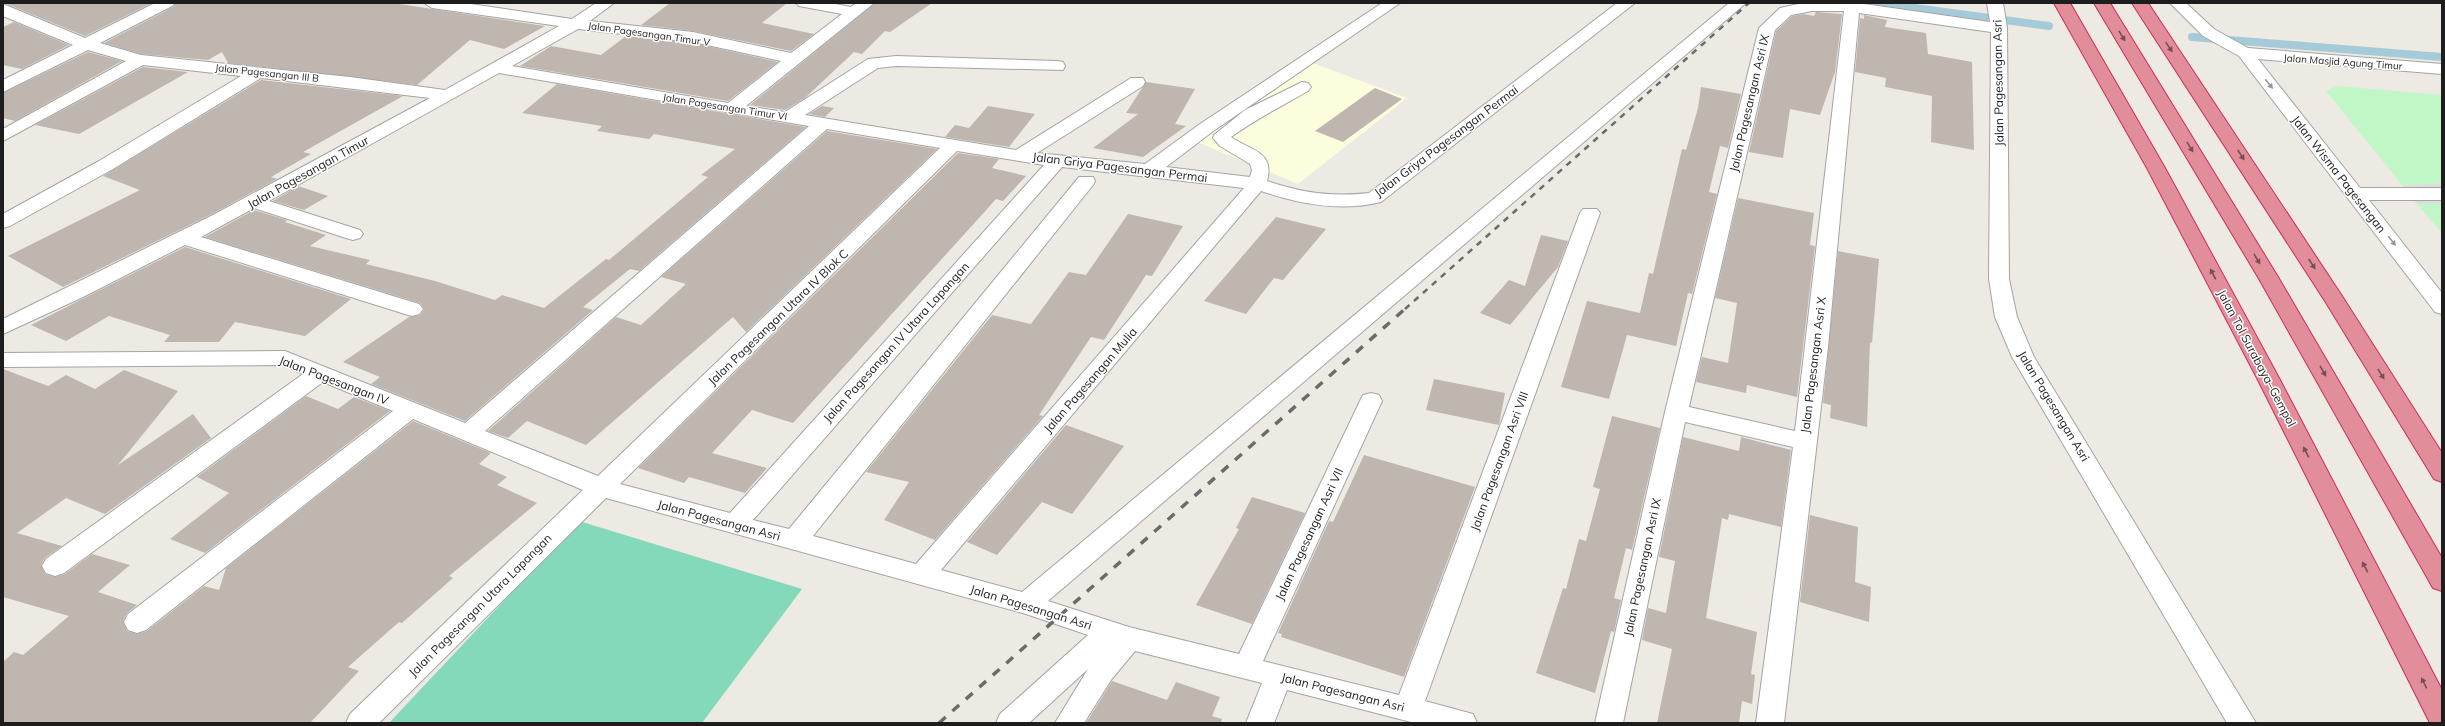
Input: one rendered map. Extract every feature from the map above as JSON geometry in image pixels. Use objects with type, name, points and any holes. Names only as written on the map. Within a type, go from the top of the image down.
[{"type":"highway","name":"Jalan Tol Surabaya–Gempol","points":[[2062,3],[2156,168],[2268,378],[2442,718]]},
{"type":"highway","points":[[2102,3],[2253,251],[2353,421],[2442,581]]},
{"type":"highway","points":[[2140,3],[2335,301],[2442,473]]},
{"type":"street","points":[[3,87],[88,45],[167,3]]},
{"type":"street","name":"Jalan Pagesangan Timur V","points":[[432,3],[575,24],[693,38],[794,59]]},
{"type":"street","name":"Jalan Pagesangan Timur","points":[[3,327],[254,202],[575,24],[606,3]]},
{"type":"street","points":[[804,3],[860,8]]},
{"type":"street","points":[[1149,170],[1206,128],[1392,3]]},
{"type":"street","name":"Jalan Griya Pagesangan Permai","points":[[954,144],[1057,160],[1257,184],[1295,196],[1339,202],[1374,198],[1627,3]]},
{"type":"street","points":[[1026,604],[1738,3]]},
{"type":"street","points":[[2178,3],[2202,28],[2238,50]]},
{"type":"street","name":"Jalan Pagesangan Asri IX","points":[[1609,723],[1676,412],[1767,28],[1781,13],[1790,9],[1812,6],[1852,7],[1998,17]]},
{"type":"street","name":"Jalan Pagesangan Asri X","points":[[1770,723],[1804,441],[1817,347],[1852,7]]},
{"type":"street","points":[[731,109],[860,8]]},
{"type":"street","name":"Jalan Pagesangan III B","points":[[3,9],[18,18],[88,45],[140,60],[447,95]]},
{"type":"street","name":"Jalan Pagesangan Asri","points":[[1998,17],[1999,279],[2006,317],[2023,356],[2242,723]]},
{"type":"street","name":"Jalan Masjid Agung Timur","points":[[2238,50],[2442,69]]},
{"type":"street","name":"Jalan Wisma Pagesangan","points":[[2238,50],[2355,194],[2442,307]]},
{"type":"street","points":[[3,136],[140,60]]},
{"type":"street","points":[[789,117],[874,63],[896,61],[1057,66]]},
{"type":"street","name":"Jalan Pagesangan Timur VI","points":[[496,68],[731,109],[954,144]]},
{"type":"street","points":[[3,222],[106,165],[257,73]]},
{"type":"street","points":[[1020,155],[1136,82]]},
{"type":"street","points":[[1257,184],[1261,170],[1259,161],[1226,142],[1222,138],[1223,135],[1251,114],[1266,108],[1302,87]]},
{"type":"street","points":[[468,433],[823,123]]},
{"type":"street","name":"Jalan Pagesangan Utara IV Blok C","points":[[600,487],[706,388],[954,144]]},
{"type":"street","name":"Jalan Pagesangan IV Utara Lapangan","points":[[735,524],[1057,160]]},
{"type":"street","points":[[795,540],[1086,181]]},
{"type":"street","name":"Jalan Pagesangan Mulia","points":[[922,576],[1257,184]]},
{"type":"street","points":[[2355,194],[2442,194]]},
{"type":"street","points":[[254,202],[353,234]]},
{"type":"street","name":"Jalan Pagesangan Asri VIII","points":[[1408,709],[1590,214]]},
{"type":"street","points":[[184,238],[412,309]]},
{"type":"street","name":"Jalan Pagesangan IV","points":[[3,360],[276,357],[321,372],[600,487]]},
{"type":"street","points":[[55,566],[321,372]]},
{"type":"street","name":"Jalan Pagesangan Asri VII","points":[[1246,668],[1371,401]]},
{"type":"street","points":[[137,622],[411,409]]},
{"type":"street","points":[[1676,412],[1804,441]]},
{"type":"street","name":"Jalan Pagesangan Asri","points":[[600,487],[1026,604],[1120,634],[1246,668],[1463,723]]},
{"type":"street","name":"Jalan Pagesangan Utara Lapangan","points":[[360,723],[600,487]]},
{"type":"street","points":[[1010,723],[1120,634]]},
{"type":"street","points":[[1069,723],[1101,672],[1120,634]]},
{"type":"street","points":[[1260,723],[1279,676]]},
{"type":"shaded area","points":[[1310,62],[1407,98],[1298,184],[1197,142]]},
{"type":"shaded area","points":[[2442,183],[2442,203],[2417,204],[2403,186]]},
{"type":"green space","points":[[2337,86],[2442,95],[2442,183],[2403,186],[2326,91]]},
{"type":"green space","points":[[2442,203],[2442,233],[2417,204]]},
{"type":"green space","points":[[579,521],[802,589],[702,723],[389,723]]},
{"type":"building","points":[[4,3],[152,3],[85,36]]},
{"type":"building","points":[[176,3],[393,3],[545,26],[504,49],[470,40],[417,85],[228,63],[222,52],[208,60],[141,54],[104,43],[173,7]]},
{"type":"building","points":[[670,3],[787,3],[762,23],[814,34],[791,51],[693,31],[641,25]]},
{"type":"building","points":[[875,3],[932,3],[890,32],[885,31],[862,54],[854,52],[805,98],[785,110],[750,105]]},
{"type":"building","points":[[1816,12],[1842,14],[1835,72],[1820,115],[1790,109],[1783,158],[1749,152],[1776,31],[1792,16],[1804,14],[1814,16]]},
{"type":"building","points":[[1864,15],[1887,20],[1885,27],[1926,33],[1928,54],[1972,62],[1974,150],[1931,142],[1932,96],[1885,87],[1886,78],[1855,72],[1860,18],[1864,19]]},
{"type":"building","points":[[14,22],[69,45],[22,69],[3,65],[3,27]]},
{"type":"building","points":[[626,36],[693,43],[778,62],[728,101],[520,66],[551,46],[601,55]]},
{"type":"building","points":[[88,52],[122,61],[15,121],[3,118],[3,93]]},
{"type":"building","points":[[143,67],[188,72],[79,134],[35,125]]},
{"type":"building","points":[[261,80],[403,96],[303,152],[311,154],[271,177],[277,179],[212,214],[63,287],[8,256],[140,190],[103,176]]},
{"type":"building","points":[[1146,82],[1195,89],[1175,124],[1186,126],[1143,157],[1093,148],[1138,114],[1126,113]]},
{"type":"building","points":[[557,84],[806,127],[639,271],[630,269],[583,307],[593,310],[465,421],[371,384],[380,377],[343,362],[409,317],[420,315],[424,309],[420,303],[205,237],[254,210],[287,220],[285,222],[326,235],[310,246],[370,260],[366,264],[435,281],[495,300],[502,295],[544,308],[606,259],[609,260],[708,177],[701,175],[735,149],[654,134],[649,139],[597,131],[602,126],[522,113]]},
{"type":"building","points":[[1701,87],[1741,94],[1728,148],[1720,146],[1709,192],[1717,194],[1692,294],[1688,293],[1676,346],[1627,335],[1609,399],[1561,387],[1587,301],[1640,313],[1649,273],[1653,274],[1682,149],[1686,150],[1698,108]]},
{"type":"building","points":[[1375,88],[1402,99],[1343,142],[1315,131]]},
{"type":"building","points":[[822,106],[834,108],[825,117],[809,114]]},
{"type":"building","points":[[988,106],[1035,114],[1009,147],[945,137],[955,125],[969,128]]},
{"type":"building","points":[[827,131],[937,149],[746,332],[733,317],[586,445],[527,421],[508,438],[488,431],[616,317],[641,325],[686,284],[661,277]]},
{"type":"building","points":[[958,153],[999,159],[992,168],[1026,176],[1003,201],[996,199],[793,423],[752,410],[712,453],[767,468],[745,493],[689,477],[684,483],[638,468]]},
{"type":"building","points":[[298,186],[328,196],[304,210],[273,201]]},
{"type":"building","points":[[1738,198],[1814,213],[1810,245],[1815,246],[1797,397],[1747,385],[1746,393],[1696,382],[1702,357],[1728,363],[1737,303],[1715,298]]},
{"type":"building","points":[[1128,214],[1183,226],[1152,276],[1146,275],[1104,340],[1091,337],[1039,415],[1043,416],[935,540],[884,520],[909,482],[866,472],[992,315],[1031,324],[1069,272],[1086,275]]},
{"type":"building","points":[[1276,217],[1326,229],[1283,280],[1274,278],[1246,314],[1204,301]]},
{"type":"building","points":[[1541,235],[1568,241],[1558,267],[1510,325],[1480,313],[1509,280],[1525,286]]},
{"type":"building","points":[[185,247],[351,299],[305,336],[235,322],[219,342],[164,342],[170,335],[109,316],[66,341],[31,325]]},
{"type":"building","points":[[1838,251],[1879,259],[1872,343],[1870,342],[1867,427],[1830,418],[1831,405],[1823,403]]},
{"type":"building","points":[[3,369],[48,386],[66,375],[95,389],[124,370],[178,391],[118,465],[193,414],[211,438],[105,514],[66,498],[17,533],[62,546],[45,558],[41,565],[45,574],[55,577],[65,574],[92,554],[130,565],[98,592],[137,605],[127,613],[123,621],[127,631],[137,634],[147,631],[204,586],[219,590],[226,568],[413,421],[491,453],[479,464],[507,477],[497,485],[537,503],[449,576],[453,578],[402,623],[399,622],[348,667],[359,671],[310,723],[3,723],[3,662],[14,652],[23,655],[69,616],[3,597]]},
{"type":"building","points":[[1434,379],[1505,393],[1499,425],[1426,410]]},
{"type":"building","points":[[306,396],[338,409],[354,397],[390,411],[205,553],[170,539],[229,493],[197,477]]},
{"type":"building","points":[[1612,416],[1660,428],[1632,550],[1626,548],[1614,598],[1621,600],[1614,632],[1611,631],[1595,693],[1536,673],[1563,588],[1566,589],[1579,539],[1586,541],[1600,489],[1593,487]]},
{"type":"building","points":[[1066,425],[1124,446],[1072,514],[1042,502],[997,555],[967,542]]},
{"type":"building","points":[[1683,437],[1739,451],[1741,437],[1791,450],[1781,527],[1729,514],[1728,520],[1722,518],[1706,618],[1757,632],[1751,674],[1755,675],[1752,704],[1742,701],[1739,723],[1657,723],[1672,649],[1642,640],[1648,608],[1666,613],[1675,561],[1659,557]]},
{"type":"building","points":[[1364,455],[1475,487],[1404,677],[1281,637],[1282,634],[1278,633],[1329,521],[1333,522]]},
{"type":"building","points":[[1252,497],[1305,513],[1252,624],[1196,605],[1239,529],[1236,528]]},
{"type":"building","points":[[1810,515],[1858,527],[1855,582],[1871,587],[1869,622],[1800,602]]},
{"type":"building","points":[[1112,681],[1167,700],[1176,682],[1220,697],[1212,716],[1222,719],[1221,723],[1086,723]]},
{"type":"waterway","points":[[1878,3],[2049,26]]},
{"type":"waterway","points":[[2192,37],[2442,57]]},
{"type":"railway","points":[[1405,309],[1749,3]]},
{"type":"railway","points":[[939,723],[1406,308]]}]
